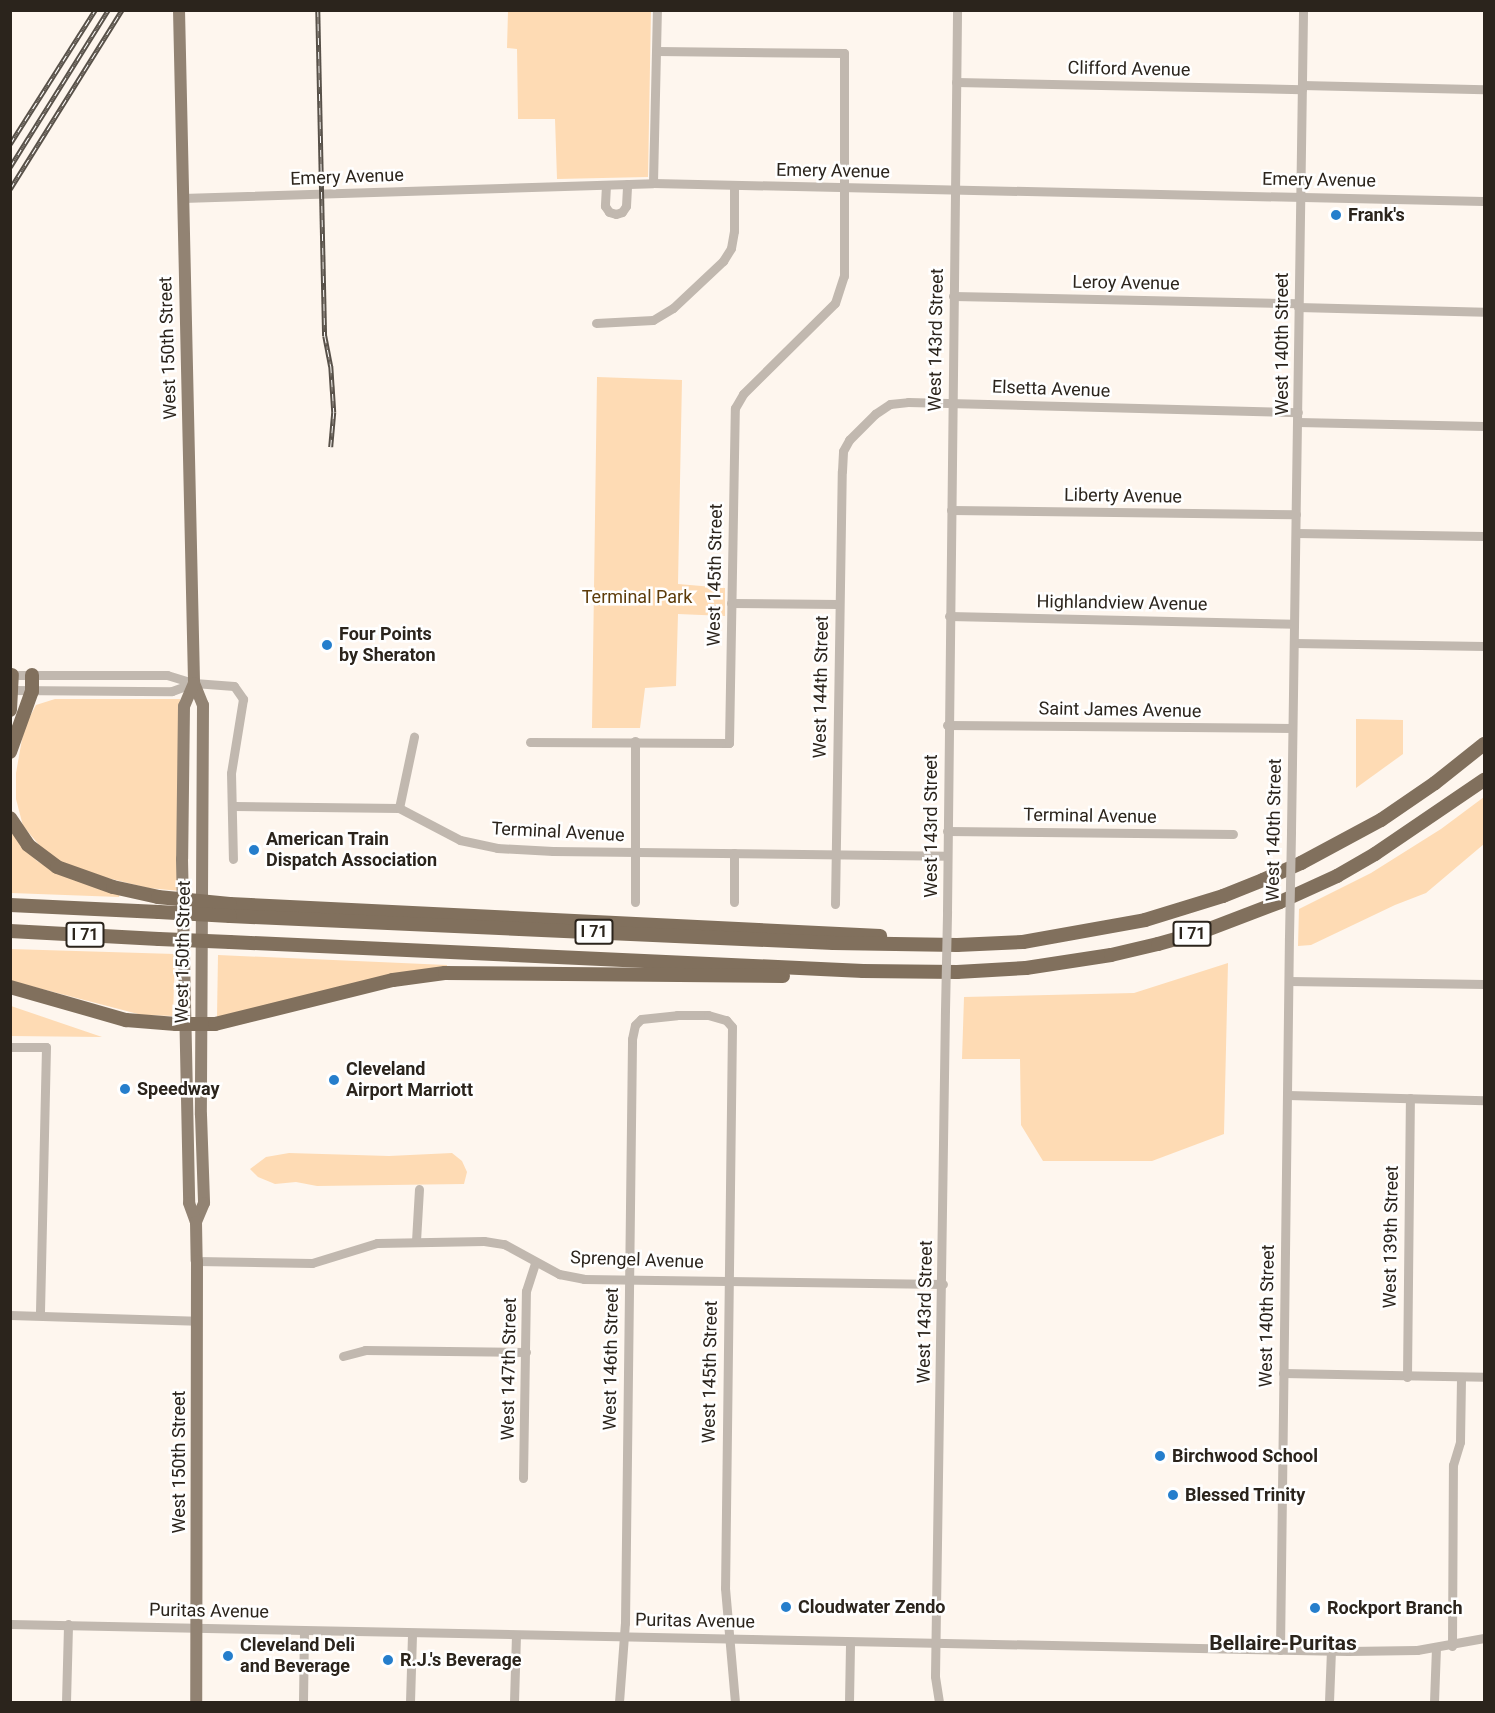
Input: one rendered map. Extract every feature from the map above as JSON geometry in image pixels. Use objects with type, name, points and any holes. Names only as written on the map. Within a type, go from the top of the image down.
[{"type":"highway","points":[[10,710],[11,675]]},
{"type":"highway","points":[[10,752],[32,692],[32,675]]},
{"type":"highway","name":"I 71","points":[[10,905],[159,912],[230,910],[844,933],[957,945],[1023,942],[1145,920],[1223,896],[1301,863],[1352,837],[1408,802],[1485,744]]},
{"type":"highway","name":"I 71","points":[[10,932],[863,971],[957,972],[1026,968],[1111,955],[1204,931],[1280,902],[1337,876],[1410,832],[1485,780]]},
{"type":"highway","points":[[10,818],[28,845],[57,867],[113,887],[230,910]]},
{"type":"highway","points":[[10,987],[126,1020],[215,1024],[393,980],[445,973],[750,977],[863,971]]},
{"type":"main road","name":"West 150th Street","points":[[179,10],[194,683],[202,705],[200,1024],[204,1203],[196,1222]]},
{"type":"main road","name":"West 150th Street","points":[[194,683],[184,706],[182,860],[189,1203],[196,1222],[197,1261],[198,1627],[196,1702]]},
{"type":"street","points":[[653,183],[657,10]]},
{"type":"street","name":"West 143rd Street","points":[[939,1702],[935,1676],[943,1284],[947,724],[957,10]]},
{"type":"street","name":"West 140th Street","points":[[1280,1650],[1303,10]]},
{"type":"street","points":[[657,51],[844,53],[844,188]]},
{"type":"street","name":"Clifford Avenue","points":[[956,82],[1485,89]]},
{"type":"street","name":"Emery Avenue","points":[[182,198],[653,183],[734,187],[1301,195],[1485,201]]},
{"type":"street","points":[[606,185],[605,206],[609,212],[616,214],[622,212],[626,206],[627,184]]},
{"type":"street","points":[[596,322],[628,323],[653,320],[673,308],[723,261],[731,248],[734,231],[734,187]]},
{"type":"street","name":"West 145th Street","points":[[635,741],[729,742],[735,408],[743,394],[835,303],[844,276],[844,188]]},
{"type":"street","name":"Leroy Avenue","points":[[953,296],[1485,312]]},
{"type":"street","name":"Elsetta Avenue","points":[[842,471],[843,451],[849,440],[875,414],[890,404],[952,402],[1298,412]]},
{"type":"street","points":[[1298,422],[1485,426]]},
{"type":"street","name":"West 144th Street","points":[[836,904],[838,604],[842,471]]},
{"type":"street","name":"Liberty Avenue","points":[[951,510],[1296,514]]},
{"type":"street","points":[[1296,533],[1485,536]]},
{"type":"street","points":[[731,603],[838,604]]},
{"type":"street","name":"Highlandview Avenue","points":[[949,616],[1294,624]]},
{"type":"street","points":[[1294,643],[1485,646]]},
{"type":"street","points":[[11,675],[167,675],[194,683],[234,686],[242,694],[231,772],[231,797],[234,806],[233,859]]},
{"type":"street","points":[[11,690],[32,692],[172,691],[194,683]]},
{"type":"street","name":"Saint James Avenue","points":[[947,724],[1292,728]]},
{"type":"street","points":[[399,808],[414,737]]},
{"type":"street","points":[[530,742],[635,741],[635,903]]},
{"type":"street","name":"Terminal Avenue","points":[[234,806],[399,808],[460,840],[496,848],[947,856]]},
{"type":"street","name":"Terminal Avenue","points":[[947,831],[1233,834]]},
{"type":"street","points":[[734,853],[734,902]]},
{"type":"street","points":[[1289,981],[1485,984]]},
{"type":"street","name":"West 145th Street","points":[[677,1015],[708,1016],[726,1020],[732,1027],[725,1588],[735,1702]]},
{"type":"street","name":"West 146th Street","points":[[619,1702],[622,1636],[625,1623],[632,1039],[635,1025],[641,1019],[677,1015]]},
{"type":"street","points":[[10,1047],[46,1047],[40,1315]]},
{"type":"street","points":[[1288,1095],[1485,1100]]},
{"type":"street","name":"West 139th Street","points":[[1407,1377],[1410,1098]]},
{"type":"street","points":[[416,1241],[419,1189]]},
{"type":"street","name":"Sprengel Avenue","points":[[197,1261],[312,1263],[376,1243],[484,1241],[504,1244],[535,1263],[559,1274],[584,1279],[943,1284]]},
{"type":"street","name":"West 147th Street","points":[[523,1478],[526,1291],[535,1263]]},
{"type":"street","points":[[10,1315],[196,1321]]},
{"type":"street","points":[[343,1356],[365,1350],[526,1352]]},
{"type":"street","points":[[1283,1373],[1485,1377]]},
{"type":"street","points":[[1452,1646],[1453,1466],[1460,1442],[1461,1377]]},
{"type":"street","name":"Puritas Avenue","points":[[10,1624],[1331,1651],[1397,1651],[1436,1648],[1485,1638]]},
{"type":"street","points":[[66,1702],[68,1624]]},
{"type":"street","points":[[303,1702],[304,1629]]},
{"type":"street","points":[[410,1702],[412,1633]]},
{"type":"street","points":[[514,1702],[516,1635]]},
{"type":"street","points":[[849,1702],[850,1642]]},
{"type":"street","points":[[1434,1702],[1436,1648]]},
{"type":"street","points":[[1329,1702],[1331,1651]]},
{"type":"green space","points":[[508,11],[651,11],[648,177],[557,179],[555,119],[518,119],[517,49],[507,48]]},
{"type":"green space","name":"Terminal Park","points":[[597,377],[682,380],[678,584],[725,588],[725,616],[678,614],[676,686],[645,688],[640,728],[592,728]]},
{"type":"green space","points":[[55,699],[180,699],[180,891],[148,888],[75,870],[46,853],[23,826],[16,799],[16,773],[24,728],[36,705]]},
{"type":"green space","points":[[1356,719],[1403,720],[1403,754],[1356,788]]},
{"type":"green space","points":[[1484,797],[1484,844],[1426,893],[1395,905],[1311,945],[1298,946],[1299,909],[1371,873],[1441,829]]},
{"type":"green space","points":[[10,831],[37,861],[63,875],[120,893],[119,897],[11,893]]},
{"type":"green space","points":[[10,949],[175,954],[173,1016],[142,1015],[11,981]]},
{"type":"green space","points":[[218,955],[447,965],[447,969],[217,1017]]},
{"type":"green space","points":[[1228,963],[1224,1134],[1152,1161],[1043,1161],[1021,1125],[1020,1059],[962,1059],[964,997],[1134,993]]},
{"type":"green space","points":[[11,1006],[102,1037],[11,1036]]},
{"type":"green space","points":[[289,1153],[389,1156],[452,1153],[462,1161],[467,1172],[464,1184],[317,1186],[296,1182],[275,1184],[258,1177],[250,1169],[266,1157]]},
{"type":"railway","points":[[10,144],[95,10]]},
{"type":"railway","points":[[10,167],[108,10]]},
{"type":"railway","points":[[10,189],[122,10]]},
{"type":"railway","points":[[318,10],[325,336],[331,366],[334,412],[331,447]]},
{"type":"place","name":"Frank's","points":[[1336,215]]},
{"type":"place","name":"Four Points by Sheraton","points":[[327,645]]},
{"type":"place","name":"American Train Dispatch Association","points":[[254,850]]},
{"type":"place","name":"Cleveland Airport Marriott","points":[[334,1080]]},
{"type":"place","name":"Speedway","points":[[125,1089]]},
{"type":"place","name":"Birchwood School","points":[[1160,1456]]},
{"type":"place","name":"Blessed Trinity","points":[[1173,1495]]},
{"type":"place","name":"Cloudwater Zendo","points":[[786,1607]]},
{"type":"place","name":"Rockport Branch","points":[[1315,1608]]},
{"type":"place","name":"Cleveland Deli and Beverage","points":[[228,1656]]},
{"type":"place","name":"R.J.'s Beverage","points":[[388,1660]]},
{"type":"district","name":"Bellaire-Puritas","points":[[1283,1643]]}]
